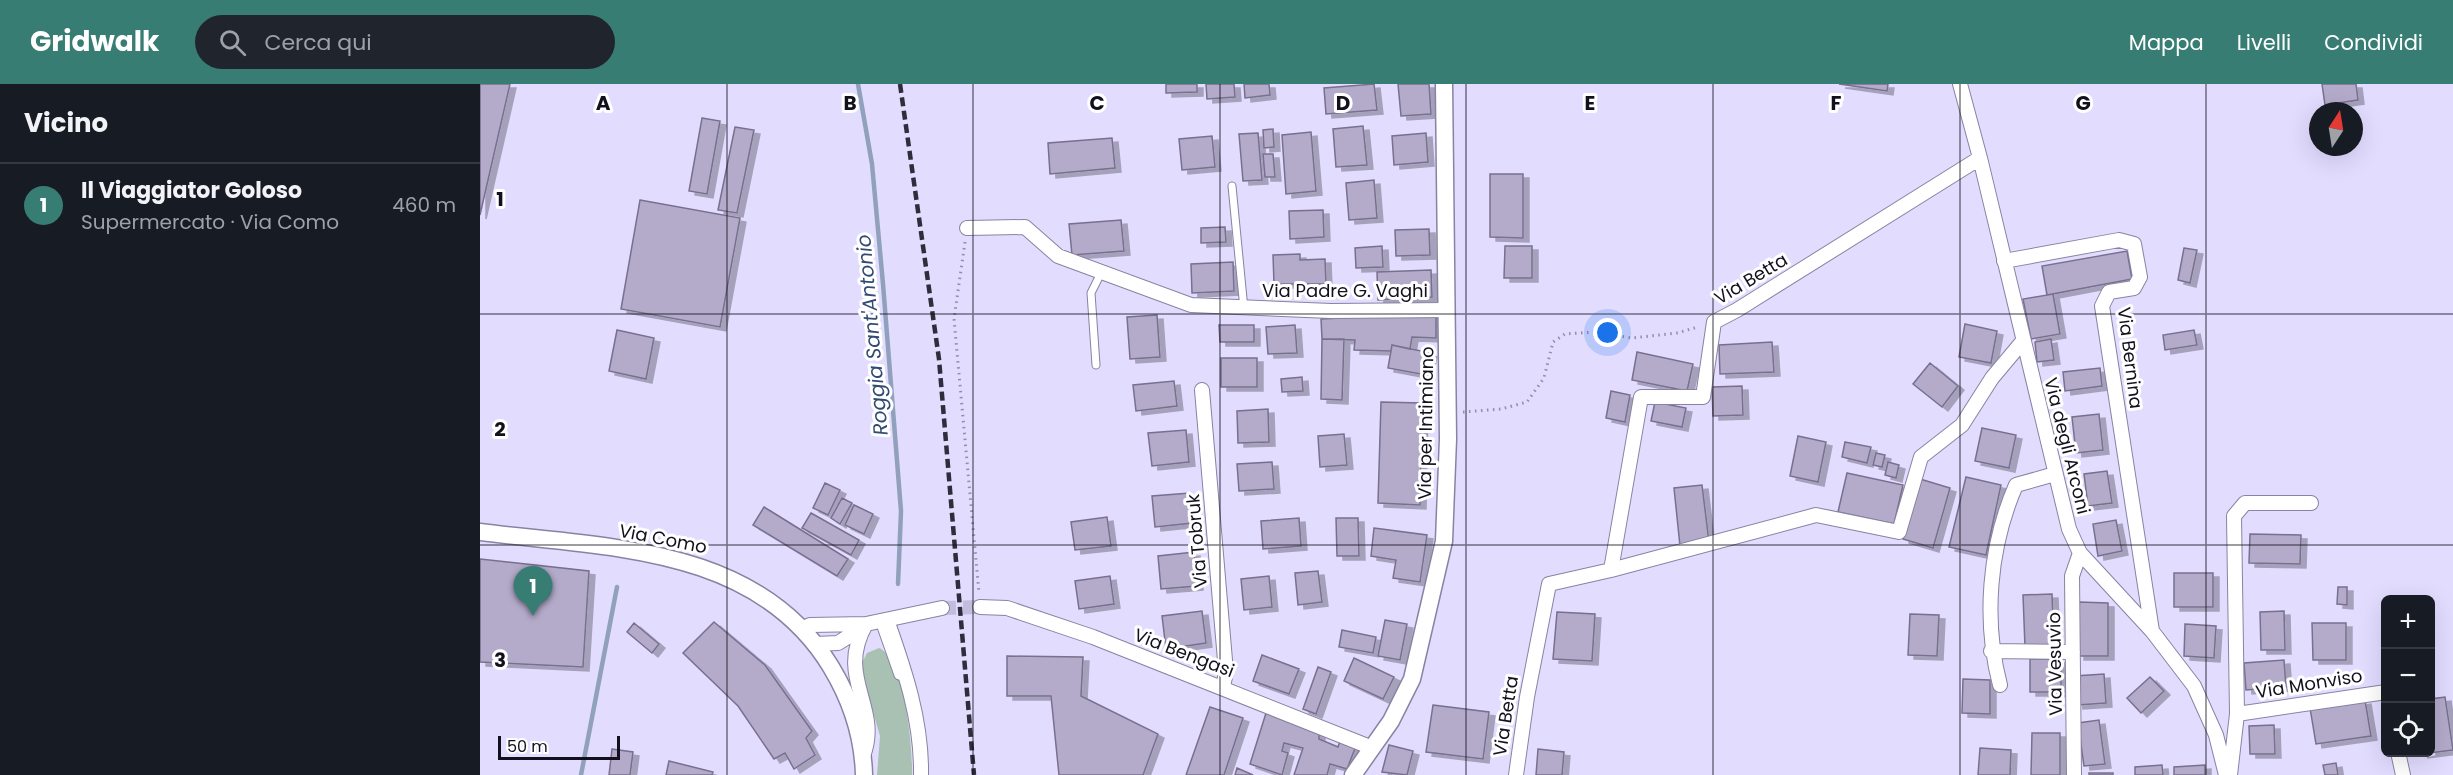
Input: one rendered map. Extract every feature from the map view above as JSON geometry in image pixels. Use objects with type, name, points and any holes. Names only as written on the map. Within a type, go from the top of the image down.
[{"type":"street","name":"Via per Intimiano","points":[[1353,775],[1403,699],[1420,649],[1444,541],[1448,413],[1444,84]]},
{"type":"street","name":"Via degli Arconi","points":[[1960,84],[1980,158],[2022,341],[2069,529],[2080,553],[2152,631],[2194,686],[2216,735],[2228,775]]},
{"type":"street","name":"Via Betta","points":[[1611,570],[1641,398],[1703,397],[1714,322],[1737,310],[1980,158]]},
{"type":"street","name":"Via Padre G. Vaghi","points":[[967,228],[1025,227],[1058,256],[1191,305],[1244,309],[1446,310]]},
{"type":"street","name":"Via Bernina","points":[[2004,261],[2119,240],[2134,244],[2140,277],[2134,288],[2109,292],[2102,306],[2152,631]]},
{"type":"street","name":"Via Betta","points":[[1516,775],[1527,697],[1549,584],[1611,570],[1816,515],[1899,532],[1914,474],[1921,457],[1962,424],[1992,378],[2022,341]]},
{"type":"street","name":"Via Tobruk","points":[[1202,390],[1226,672],[1223,687]]},
{"type":"street","points":[[2000,685],[1991,651],[1991,576],[2009,501],[2016,485],[2055,474]]},
{"type":"street","points":[[2228,775],[2238,714],[2235,516],[2245,503],[2311,503]]},
{"type":"street","name":"Via Como","points":[[480,531],[635,552],[688,562],[735,579],[779,607],[804,628],[816,644],[848,700],[858,729],[864,775]]},
{"type":"street","name":"Via Vesuvio","points":[[2074,775],[2072,576],[2080,553]]},
{"type":"street","name":"Via Bengasi","points":[[980,607],[1007,608],[1033,616],[1223,687],[1370,747]]},
{"type":"street","points":[[804,628],[810,625],[878,622],[942,608]]},
{"type":"street","points":[[816,644],[838,643],[878,622]]},
{"type":"street","points":[[862,756],[867,744],[869,726],[854,673],[854,659],[857,643],[878,622]]},
{"type":"street","points":[[878,622],[902,682],[912,721],[915,775]]},
{"type":"street","points":[[878,622],[915,706],[920,738],[921,775]]},
{"type":"street","points":[[1991,651],[2073,652]]},
{"type":"street","name":"Via Monviso","points":[[2238,714],[2381,691]]},
{"type":"street","points":[[2399,757],[2403,775]]},
{"type":"lane","name":"Via Padre G. Vaghi","points":[[1232,186],[1244,309]]},
{"type":"lane","points":[[1096,364],[1091,293],[1101,273]]},
{"type":"path","points":[[967,228],[954,319],[980,607]]},
{"type":"path","points":[[1448,413],[1501,409],[1527,402],[1544,378],[1553,342],[1565,334],[1594,332],[1632,338],[1677,333],[1714,322]]},
{"type":"green space","points":[[879,648],[888,656],[901,686],[909,726],[912,775],[877,775],[880,736],[860,667],[867,653]]},
{"type":"building","points":[[480,84],[510,84],[480,215]]},
{"type":"building","points":[[1166,84],[1197,84],[1197,92],[1166,93]]},
{"type":"building","points":[[1206,84],[1234,84],[1235,97],[1207,99]]},
{"type":"building","points":[[1244,84],[1269,84],[1270,95],[1245,98]]},
{"type":"building","points":[[1374,84],[1377,110],[1326,114],[1324,88]]},
{"type":"building","points":[[1398,84],[1429,84],[1431,114],[1401,116]]},
{"type":"building","points":[[1839,84],[1888,84],[1887,91]]},
{"type":"building","points":[[2322,84],[2356,84],[2358,100],[2325,102]]},
{"type":"building","points":[[702,118],[720,121],[707,194],[689,191]]},
{"type":"building","points":[[1363,126],[1367,165],[1336,167],[1333,129]]},
{"type":"building","points":[[735,127],[754,130],[737,213],[718,210]]},
{"type":"building","points":[[1273,129],[1274,147],[1264,148],[1263,130]]},
{"type":"building","points":[[1311,132],[1316,191],[1286,194],[1282,135]]},
{"type":"building","points":[[1258,133],[1262,180],[1243,181],[1239,134]]},
{"type":"building","points":[[1426,133],[1428,162],[1394,165],[1392,136]]},
{"type":"building","points":[[1212,136],[1215,167],[1182,170],[1179,139]]},
{"type":"building","points":[[1112,138],[1115,168],[1050,174],[1048,143]]},
{"type":"building","points":[[1263,154],[1273,154],[1275,177],[1265,177]]},
{"type":"building","points":[[1490,174],[1523,174],[1523,238],[1490,237]]},
{"type":"building","points":[[1374,180],[1377,218],[1349,220],[1346,183]]},
{"type":"building","points":[[640,200],[740,218],[720,327],[621,309]]},
{"type":"building","points":[[1323,210],[1324,237],[1290,239],[1289,211]]},
{"type":"building","points":[[1121,220],[1124,251],[1072,255],[1069,224]]},
{"type":"building","points":[[1225,227],[1226,242],[1201,243],[1201,228]]},
{"type":"building","points":[[1429,229],[1430,255],[1396,256],[1395,230]]},
{"type":"building","points":[[1382,246],[1383,267],[1356,268],[1355,248]]},
{"type":"building","points":[[1505,246],[1532,246],[1532,278],[1504,278]]},
{"type":"building","points":[[2184,248],[2197,250],[2190,283],[2178,280]]},
{"type":"building","points":[[2127,251],[2132,279],[2047,295],[2042,266]]},
{"type":"building","points":[[1300,254],[1300,260],[1325,259],[1326,284],[1274,284],[1273,255]]},
{"type":"building","points":[[1233,262],[1234,291],[1192,293],[1191,264]]},
{"type":"building","points":[[1431,270],[1432,297],[1378,300],[1377,272]]},
{"type":"building","points":[[2053,294],[2060,334],[2031,339],[2023,299]]},
{"type":"building","points":[[1436,313],[1436,338],[1412,337],[1410,349],[1392,345],[1391,351],[1354,350],[1355,340],[1322,339],[1321,319]]},
{"type":"building","points":[[1157,315],[1160,357],[1130,359],[1127,317]]},
{"type":"building","points":[[1965,324],[1997,331],[1991,363],[1959,357]]},
{"type":"building","points":[[1219,325],[1254,325],[1254,342],[1220,342]]},
{"type":"building","points":[[1295,325],[1297,353],[1268,354],[1266,327]]},
{"type":"building","points":[[617,330],[654,338],[646,379],[609,371]]},
{"type":"building","points":[[2194,330],[2197,345],[2165,350],[2163,335]]},
{"type":"building","points":[[1322,339],[1344,339],[1342,400],[1321,399]]},
{"type":"building","points":[[2051,339],[2054,360],[2037,362],[2035,342]]},
{"type":"building","points":[[1772,342],[1774,372],[1720,374],[1719,345]]},
{"type":"building","points":[[1392,345],[1431,353],[1426,375],[1388,368]]},
{"type":"building","points":[[1637,352],[1693,364],[1687,391],[1632,380]]},
{"type":"building","points":[[1221,358],[1257,358],[1257,387],[1221,387]]},
{"type":"building","points":[[1930,363],[1958,386],[1942,407],[1913,384]]},
{"type":"building","points":[[2100,368],[2102,386],[2065,391],[2063,372]]},
{"type":"building","points":[[1302,377],[1303,391],[1282,392],[1281,379]]},
{"type":"building","points":[[1174,381],[1177,406],[1136,411],[1133,385]]},
{"type":"building","points":[[1742,386],[1743,415],[1713,416],[1712,387]]},
{"type":"building","points":[[1611,391],[1630,395],[1625,422],[1606,418]]},
{"type":"building","points":[[1381,402],[1422,403],[1420,505],[1378,503]]},
{"type":"building","points":[[1655,402],[1686,408],[1682,427],[1651,421]]},
{"type":"building","points":[[1268,409],[1269,442],[1238,443],[1237,411]]},
{"type":"building","points":[[2099,414],[2103,450],[2076,453],[2072,417]]},
{"type":"building","points":[[1982,428],[2016,435],[2009,468],[1975,461]]},
{"type":"building","points":[[1186,430],[1189,462],[1152,466],[1148,433]]},
{"type":"building","points":[[1344,434],[1347,465],[1320,467],[1318,436]]},
{"type":"building","points":[[1798,436],[1826,442],[1818,482],[1790,476]]},
{"type":"building","points":[[1845,442],[1871,447],[1867,463],[1842,457]]},
{"type":"building","points":[[1876,453],[1885,455],[1882,467],[1873,465]]},
{"type":"building","points":[[1272,462],[1274,489],[1239,491],[1237,464]]},
{"type":"building","points":[[1888,462],[1899,465],[1896,478],[1885,475]]},
{"type":"building","points":[[2107,471],[2112,503],[2088,506],[2084,474]]},
{"type":"building","points":[[1847,473],[1903,485],[1894,524],[1838,512]]},
{"type":"building","points":[[1966,477],[2001,485],[1986,555],[1949,547]]},
{"type":"building","points":[[1920,479],[1950,488],[1933,548],[1903,539]]},
{"type":"building","points":[[825,483],[840,490],[828,515],[813,508]]},
{"type":"building","points":[[1702,485],[1709,542],[1680,546],[1674,488]]},
{"type":"building","points":[[1190,493],[1193,523],[1155,527],[1152,496]]},
{"type":"building","points":[[842,498],[852,503],[840,524],[831,518]]},
{"type":"building","points":[[854,505],[873,514],[864,534],[845,525]]},
{"type":"building","points":[[764,507],[848,559],[837,576],[753,525]]},
{"type":"building","points":[[811,513],[859,540],[851,555],[802,528]]},
{"type":"building","points":[[1107,517],[1111,546],[1075,550],[1071,522]]},
{"type":"building","points":[[1299,518],[1301,546],[1263,549],[1261,521]]},
{"type":"building","points":[[1336,518],[1358,518],[1359,556],[1337,556]]},
{"type":"building","points":[[2116,520],[2122,551],[2098,556],[2093,524]]},
{"type":"building","points":[[1374,528],[1427,535],[1420,582],[1393,578],[1396,560],[1371,556]]},
{"type":"building","points":[[2250,534],[2301,535],[2300,564],[2249,563]]},
{"type":"building","points":[[1194,552],[1197,586],[1161,589],[1158,556]]},
{"type":"building","points":[[480,559],[589,571],[583,667],[480,662]]},
{"type":"building","points":[[1318,571],[1322,602],[1298,605],[1295,573]]},
{"type":"building","points":[[2174,573],[2213,573],[2213,607],[2174,607]]},
{"type":"building","points":[[1110,576],[1114,604],[1079,609],[1075,581]]},
{"type":"building","points":[[1269,576],[1272,607],[1244,610],[1241,579]]},
{"type":"building","points":[[2338,587],[2347,587],[2347,605],[2337,604]]},
{"type":"building","points":[[2052,594],[2054,646],[2025,647],[2023,595]]},
{"type":"building","points":[[2079,602],[2108,603],[2108,656],[2078,656]]},
{"type":"building","points":[[1202,611],[1206,643],[1166,649],[1162,616]]},
{"type":"building","points":[[2284,611],[2285,650],[2261,650],[2260,612]]},
{"type":"building","points":[[1557,612],[1595,614],[1592,661],[1553,659]]},
{"type":"building","points":[[1910,614],[1939,615],[1937,656],[1908,655]]},
{"type":"building","points":[[1385,620],[1407,624],[1400,660],[1378,656]]},
{"type":"building","points":[[714,622],[765,665],[812,731],[806,738],[815,755],[794,769],[785,753],[774,759],[738,706],[683,653]]},
{"type":"building","points":[[634,623],[659,644],[652,653],[627,632]]},
{"type":"building","points":[[2312,623],[2346,623],[2346,660],[2313,660]]},
{"type":"building","points":[[2185,624],[2216,626],[2214,658],[2184,656]]},
{"type":"building","points":[[1342,630],[1376,637],[1373,653],[1339,647]]},
{"type":"building","points":[[1262,655],[1299,669],[1289,694],[1253,681]]},
{"type":"building","points":[[1007,656],[1083,657],[1081,696],[1158,734],[1143,775],[1059,775],[1051,696],[1007,696]]},
{"type":"building","points":[[1354,658],[1394,677],[1383,699],[1344,681]]},
{"type":"building","points":[[2030,659],[2061,659],[2061,692],[2030,692]]},
{"type":"building","points":[[2284,660],[2286,687],[2246,690],[2244,663]]},
{"type":"building","points":[[1318,667],[1331,672],[1316,714],[1303,709]]},
{"type":"building","points":[[2104,674],[2106,703],[2077,705],[2074,676]]},
{"type":"building","points":[[2150,677],[2164,691],[2141,713],[2127,698]]},
{"type":"building","points":[[1963,679],[1990,680],[1990,714],[1962,713]]},
{"type":"building","points":[[2445,697],[2453,750],[2435,752],[2435,698]]},
{"type":"building","points":[[2365,700],[2371,736],[2316,744],[2310,708]]},
{"type":"building","points":[[1433,705],[1489,712],[1483,759],[1426,752]]},
{"type":"building","points":[[1210,707],[1243,718],[1224,775],[1186,775]]},
{"type":"building","points":[[1266,713],[1319,734],[1319,739],[1338,747],[1340,741],[1356,746],[1347,769],[1330,764],[1327,775],[1294,775],[1303,748],[1284,743],[1282,751],[1288,753],[1282,775],[1250,764]]},
{"type":"building","points":[[2099,720],[2105,764],[2084,766],[2078,723]]},
{"type":"building","points":[[2274,725],[2275,754],[2250,754],[2249,726]]},
{"type":"building","points":[[2032,733],[2060,733],[2060,775],[2031,775]]},
{"type":"building","points":[[1389,745],[1413,751],[1407,775],[1382,772]]},
{"type":"building","points":[[1980,748],[2011,750],[2010,775],[1978,775]]},
{"type":"building","points":[[612,749],[633,752],[630,775],[609,775]]},
{"type":"building","points":[[1538,749],[1564,752],[1562,775],[1536,775]]},
{"type":"building","points":[[669,761],[713,772],[712,775],[666,775]]},
{"type":"building","points":[[2336,763],[2338,775],[2325,775],[2323,765]]},
{"type":"building","points":[[2162,765],[2163,775],[2135,775],[2135,767]]},
{"type":"building","points":[[2205,765],[2205,775],[2174,775],[2174,767]]},
{"type":"building","points":[[1237,768],[1253,775],[1235,775]]},
{"type":"building","points":[[2089,773],[2113,773],[2113,775],[2089,775]]},
{"type":"waterway","name":"Roggia Sant'Antonio","points":[[858,84],[872,164],[883,284],[901,511],[898,584]]},
{"type":"waterway","name":"Roggia Sant'Antonio","points":[[581,775],[617,587]]},
{"type":"tunnel","points":[[942,608],[980,607]]},
{"type":"railway","points":[[900,84],[939,359],[974,775]]},
{"type":"place","name":"Il Viaggiator Goloso","points":[[533,616]]}]
